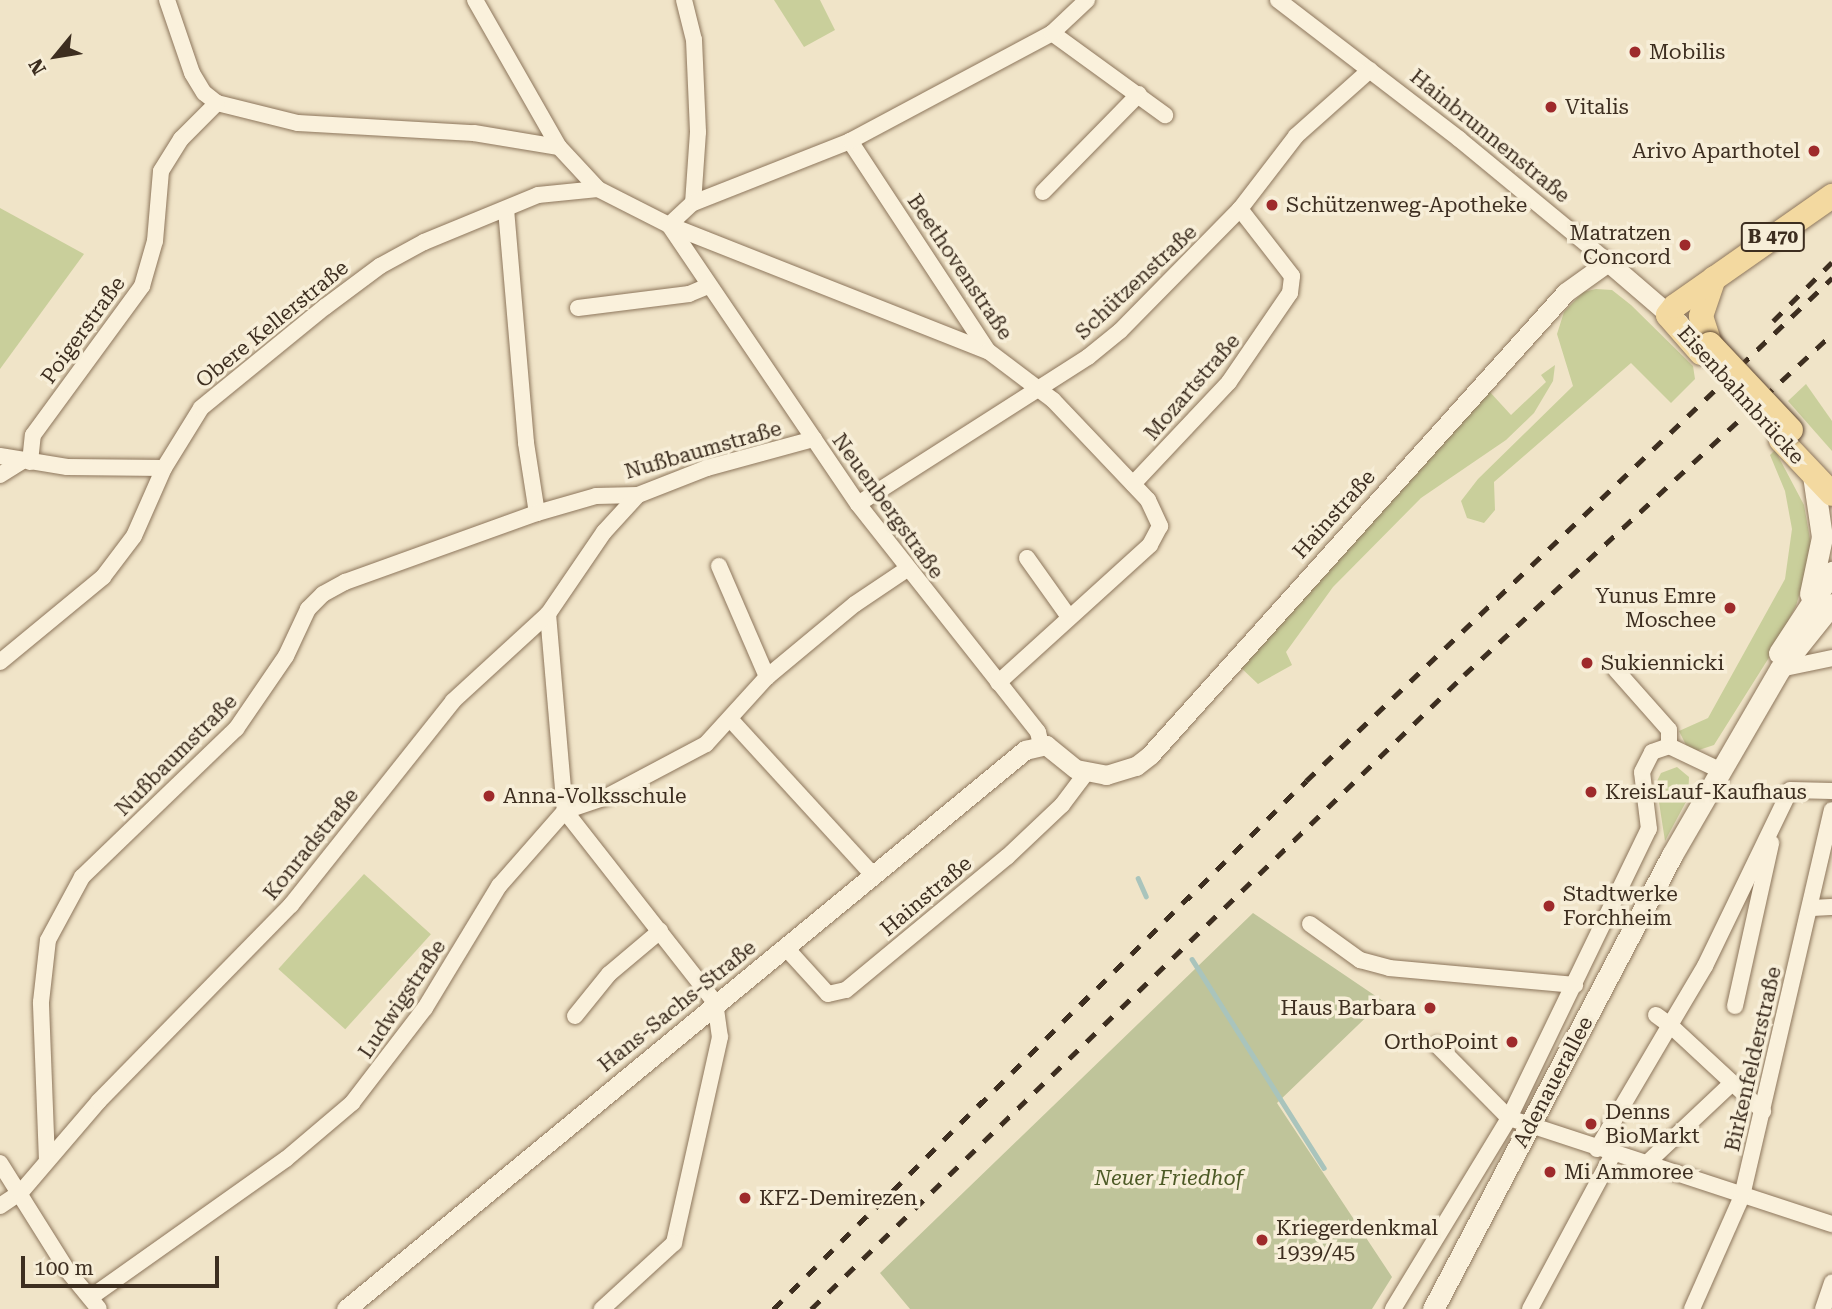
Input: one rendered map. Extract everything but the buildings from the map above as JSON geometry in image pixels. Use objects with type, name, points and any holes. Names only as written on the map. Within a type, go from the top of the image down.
[{"type":"main road","name":"B 470","points":[[1668,315],[1683,298],[1832,195]]},
{"type":"main road","points":[[1705,348],[1701,316],[1714,278]]},
{"type":"main road","name":"Eisenbahnbrücke","points":[[1668,315],[1705,348],[1823,474],[1832,494]]},
{"type":"main road","points":[[1806,607],[1822,537],[1823,474]]},
{"type":"main road","name":"Adenauerallee","points":[[1672,855],[1685,814],[1806,607],[1832,572]]},
{"type":"main road","name":"Adenauerallee","points":[[1433,1309],[1672,855],[1780,669],[1832,604]]},
{"type":"street","points":[[167,0],[192,74],[204,93],[217,103],[298,123],[474,133],[559,147]]},
{"type":"street","points":[[475,0],[559,147],[598,189],[669,225],[988,351]]},
{"type":"street","points":[[684,0],[694,40],[698,132],[693,203]]},
{"type":"street","points":[[669,225],[693,203],[850,141],[1052,33],[1087,0]]},
{"type":"street","name":"Hainbrunnenstraße","points":[[1278,0],[1370,70],[1608,262],[1668,315]]},
{"type":"street","points":[[1052,33],[1165,115]]},
{"type":"street","name":"Schützenstraße","points":[[858,504],[1038,388],[1120,331],[1240,209],[1296,136],[1370,70]]},
{"type":"street","points":[[1043,192],[1139,94]]},
{"type":"street","name":"Poigerstraße","points":[[26,462],[33,435],[142,286],[155,241],[161,172],[181,139],[217,103]]},
{"type":"street","name":"Beethovenstraße","points":[[850,141],[988,351],[1038,388],[1133,484],[1155,511],[1160,526],[1150,545],[1069,617]]},
{"type":"street","name":"Obere Kellerstraße","points":[[0,662],[103,577],[134,536],[164,468],[201,408],[336,299],[398,255],[538,195],[598,189]]},
{"type":"street","points":[[506,209],[526,443],[537,513]]},
{"type":"street","name":"Mozartstraße","points":[[1133,484],[1229,382],[1290,293],[1292,276],[1240,209]]},
{"type":"street","name":"Neuenbergstraße","points":[[669,225],[858,504],[906,569],[1038,732],[1041,745]]},
{"type":"street","name":"Hainstraße","points":[[786,948],[828,994],[846,990],[998,864],[1062,805],[1086,774],[1126,770],[1150,755],[1566,292],[1608,262]]},
{"type":"street","points":[[578,309],[689,294],[708,286]]},
{"type":"street","name":"Nußbaumstraße","points":[[47,1161],[42,974],[48,940],[82,877],[236,729],[286,656],[308,609],[323,594],[345,582],[537,513],[596,496],[638,495],[707,468],[814,439]]},
{"type":"street","points":[[0,456],[26,462],[127,471],[164,468]]},
{"type":"street","points":[[0,475],[26,462]]},
{"type":"street","name":"Konradstraße","points":[[0,1206],[21,1192],[148,1050],[291,905],[453,701],[548,614],[604,532],[638,495]]},
{"type":"street","points":[[998,683],[1069,617],[1027,558]]},
{"type":"street","points":[[719,566],[767,677]]},
{"type":"street","name":"Ludwigstraße","points":[[95,1303],[286,1159],[352,1103],[425,1008],[499,886],[565,811],[606,797],[686,756],[731,720],[767,677],[855,604],[906,569]]},
{"type":"street","points":[[548,614],[565,811],[715,1002],[720,1037],[674,1243],[603,1309]]},
{"type":"street","points":[[1780,669],[1832,658]]},
{"type":"street","points":[[1616,670],[1669,730],[1670,746]]},
{"type":"street","points":[[731,720],[873,875]]},
{"type":"street","points":[[1041,745],[1086,774]]},
{"type":"street","name":"Hans-Sachs-Straße","points":[[346,1309],[715,1002],[786,948],[1015,758],[1041,745]]},
{"type":"street","points":[[1393,1309],[1509,1118],[1649,829],[1642,772],[1652,752],[1670,746],[1713,766]]},
{"type":"street","points":[[1597,1149],[1705,966],[1790,790],[1832,791]]},
{"type":"street","name":"Birkenfelderstraße","points":[[1692,1309],[1742,1196],[1832,810]]},
{"type":"street","points":[[1735,1006],[1777,814]]},
{"type":"street","points":[[1811,908],[1832,907]]},
{"type":"street","points":[[1310,924],[1360,960],[1389,968],[1575,985]]},
{"type":"street","points":[[575,1016],[609,974],[660,931]]},
{"type":"street","points":[[1656,1015],[1763,1111]]},
{"type":"street","points":[[1437,1045],[1509,1118],[1645,1165],[1832,1224]]},
{"type":"street","points":[[1645,1165],[1731,1084]]},
{"type":"street","points":[[1531,1309],[1613,1154]]},
{"type":"street","points":[[0,1163],[21,1192],[67,1270],[95,1303]]},
{"type":"street","points":[[1823,1309],[1832,1283]]},
{"type":"green space","points":[[774,0],[820,0],[835,30],[804,47]]},
{"type":"green space","points":[[0,208],[84,254],[0,369]]},
{"type":"green space","points":[[1612,290],[1631,305],[1693,366],[1695,379],[1671,403],[1631,363],[1494,482],[1495,510],[1484,523],[1467,518],[1461,501],[1478,479],[1573,386],[1557,334],[1564,312],[1583,292]]},
{"type":"green space","points":[[1555,365],[1553,381],[1534,413],[1506,440],[1421,498],[1333,587],[1286,652],[1292,665],[1258,684],[1237,664],[1489,391],[1511,415],[1546,382],[1541,375]]},
{"type":"green space","points":[[1806,384],[1832,421],[1832,451],[1788,401]]},
{"type":"green space","points":[[1775,450],[1804,505],[1812,550],[1796,606],[1770,656],[1714,745],[1690,753],[1679,731],[1708,718],[1785,579],[1792,529],[1785,491],[1770,455]]},
{"type":"green space","points":[[1677,767],[1689,777],[1688,798],[1665,841],[1656,783],[1661,773]]},
{"type":"green space","points":[[364,874],[431,934],[345,1029],[278,969]]},
{"type":"green space","name":"Neuer Friedhof","points":[[1253,913],[1383,1001],[1277,1103],[1392,1277],[1372,1309],[910,1309],[880,1273]]},
{"type":"waterway","points":[[1138,878],[1146,896]]},
{"type":"waterway","points":[[1192,959],[1324,1168]]},
{"type":"railway","points":[[1773,321],[1832,262]]},
{"type":"railway","points":[[773,1309],[1306,781],[1832,278]]},
{"type":"railway","points":[[811,1309],[1464,675],[1832,334]]},
{"type":"place","name":"Mobilis","points":[[1635,52]]},
{"type":"place","name":"Vitalis","points":[[1551,107]]},
{"type":"place","name":"Arivo Aparthotel","points":[[1814,151]]},
{"type":"place","name":"Schützenweg-Apotheke","points":[[1272,205]]},
{"type":"place","name":"Matratzen Concord","points":[[1685,245]]},
{"type":"place","name":"Yunus Emre Moschee","points":[[1730,608]]},
{"type":"place","name":"Sukiennicki","points":[[1587,663]]},
{"type":"place","name":"KreisLauf-Kaufhaus","points":[[1591,792]]},
{"type":"place","name":"Anna-Volksschule","points":[[489,796]]},
{"type":"place","name":"Stadtwerke Forchheim","points":[[1549,906]]},
{"type":"place","name":"Haus Barbara","points":[[1430,1008]]},
{"type":"place","name":"OrthoPoint","points":[[1512,1042]]},
{"type":"place","name":"Denns BioMarkt","points":[[1591,1124]]},
{"type":"place","name":"Mi Ammoree","points":[[1550,1172]]},
{"type":"place","name":"KFZ-Demirezen","points":[[745,1198]]},
{"type":"place","name":"Kriegerdenkmal 1939/45","points":[[1262,1240]]}]
